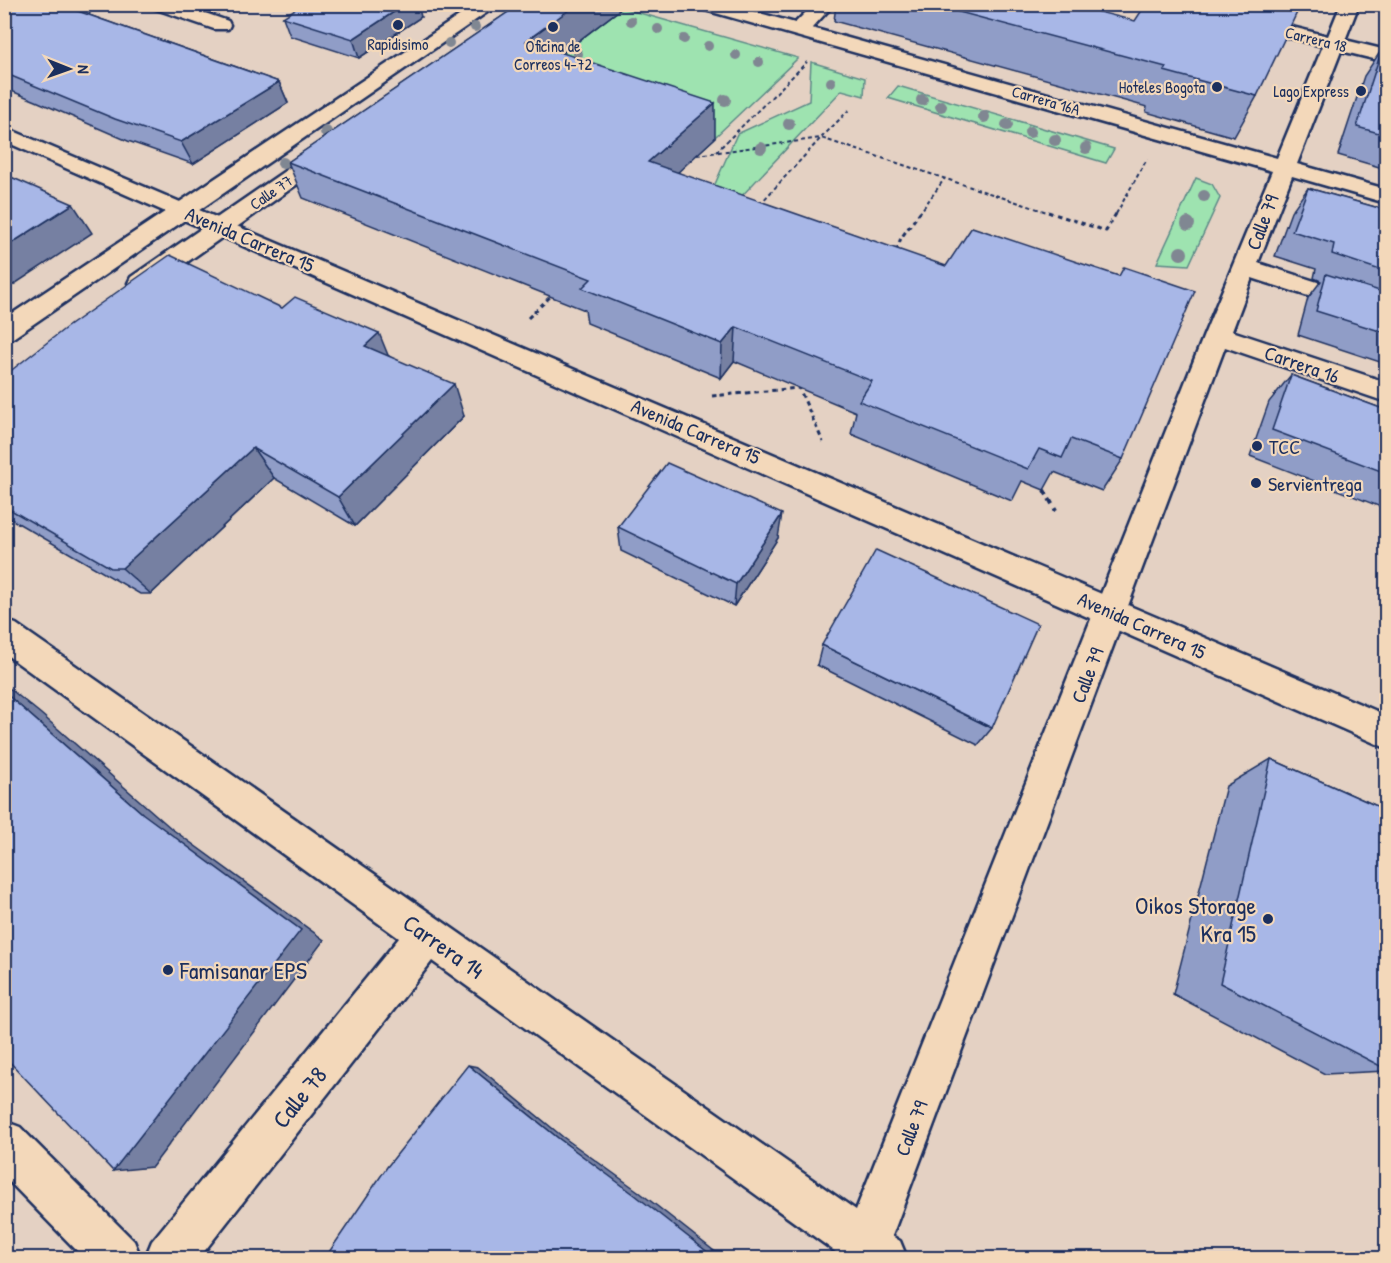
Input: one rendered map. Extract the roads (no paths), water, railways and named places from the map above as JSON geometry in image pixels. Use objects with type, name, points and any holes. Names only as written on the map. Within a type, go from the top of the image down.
[{"type":"street","points":[[160,4],[221,25]]},
{"type":"street","name":"Calle 77","points":[[4,332],[490,4]]},
{"type":"street","name":"Carrera 16A","points":[[705,4],[1386,196]]},
{"type":"street","points":[[798,31],[825,4]]},
{"type":"street","name":"Carrera 18","points":[[1176,4],[1386,56]]},
{"type":"street","name":"Calle 79","points":[[874,1252],[1217,335],[1350,4]]},
{"type":"street","name":"Avenida Carrera 15","points":[[4,133],[1112,611],[1386,732]]},
{"type":"street","name":"Calle 77","points":[[123,295],[351,135]]},
{"type":"street","points":[[1244,267],[1386,313]]},
{"type":"street","name":"Carrera 16","points":[[1217,335],[1386,392]]},
{"type":"street","name":"Carrera 14","points":[[4,634],[874,1252]]},
{"type":"street","name":"Calle 78","points":[[169,1258],[428,934]]},
{"type":"street","points":[[4,1143],[117,1258]]},
{"type":"place","name":"Rapidisimo","points":[[398,25]]},
{"type":"place","name":"Oficina de Correos 4-72","points":[[553,27]]},
{"type":"place","name":"Hoteles Bogota","points":[[1217,87]]},
{"type":"place","name":"Lago Express","points":[[1361,91]]},
{"type":"place","name":"TCC","points":[[1257,446]]},
{"type":"place","name":"Servientrega","points":[[1256,483]]},
{"type":"place","name":"Oikos Storage Kra 15","points":[[1268,919]]},
{"type":"place","name":"Famisanar EPS","points":[[168,970]]}]
